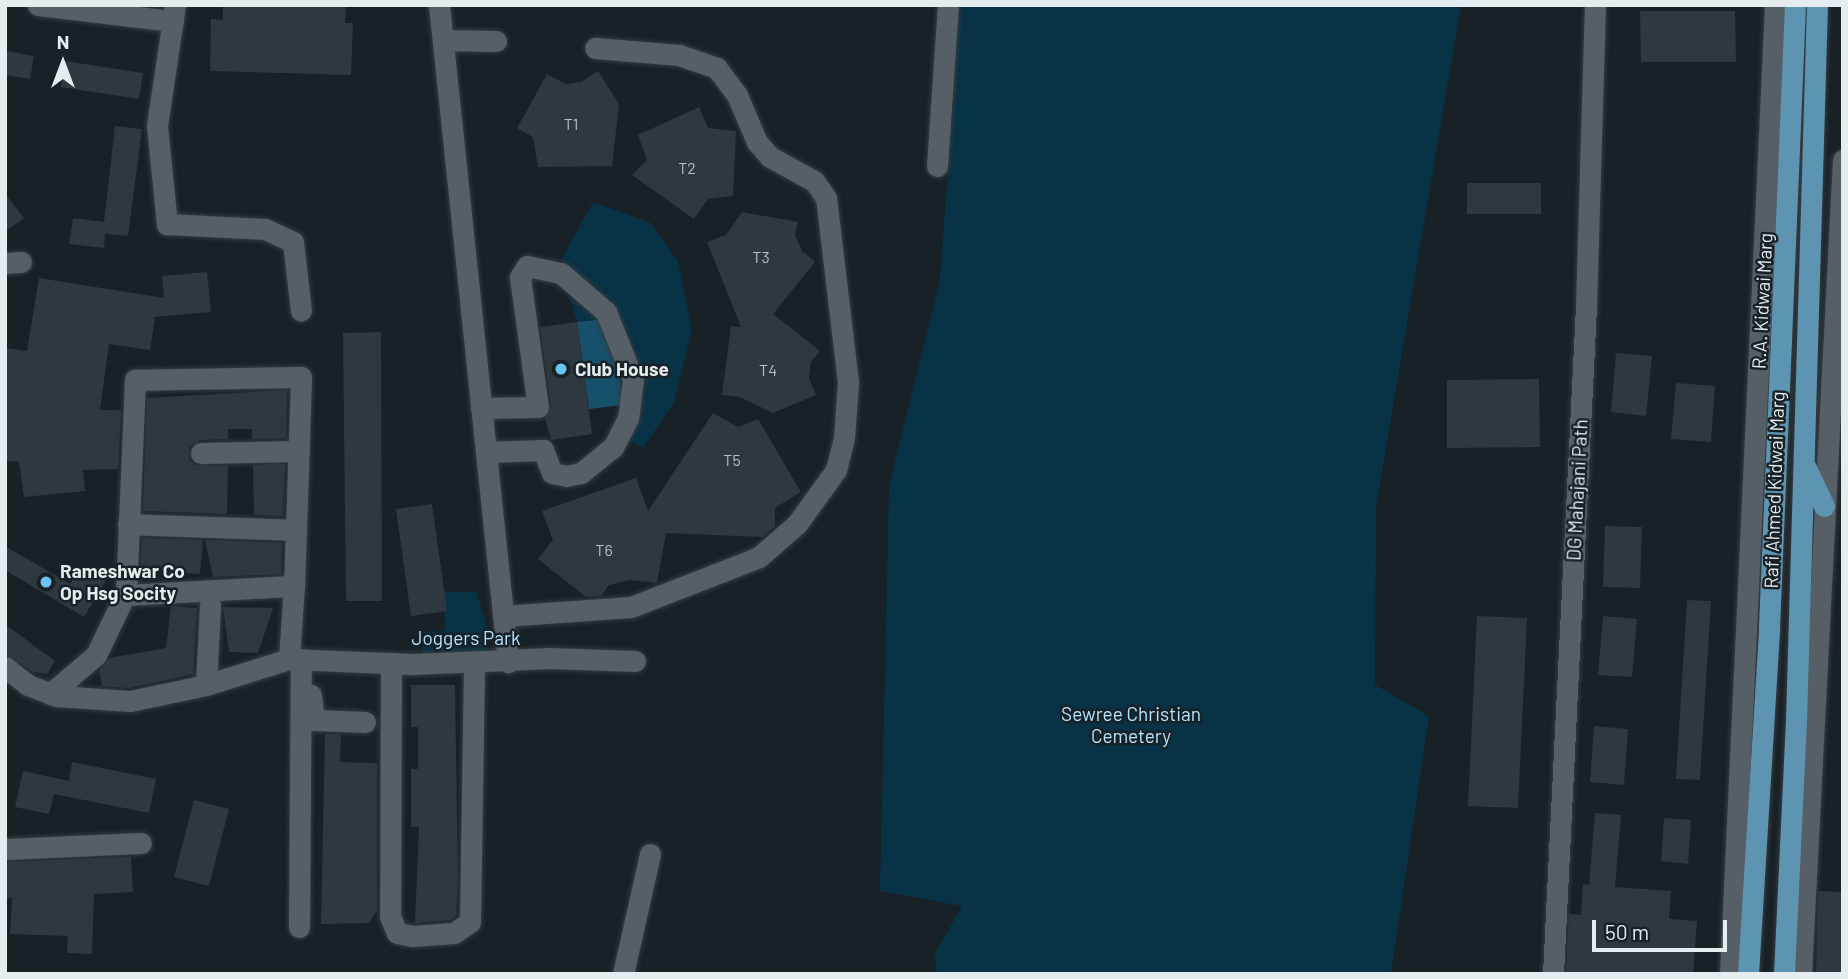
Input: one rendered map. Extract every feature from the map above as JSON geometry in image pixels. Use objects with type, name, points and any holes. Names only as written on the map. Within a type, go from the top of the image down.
[{"type":"main road","name":"Rafi Ahmed Kidwai Marg","points":[[1748,974],[1769,627],[1773,255],[1795,5]]},
{"type":"main road","points":[[1784,974],[1804,463],[1817,5]]},
{"type":"main road","points":[[1804,463],[1825,506]]},
{"type":"street","points":[[38,5],[174,13],[157,126],[167,224],[265,229],[293,242],[301,311]]},
{"type":"street","points":[[439,5],[508,662]]},
{"type":"street","points":[[937,166],[948,5]]},
{"type":"street","name":"DG Mahajani Path","points":[[1553,974],[1586,307],[1595,5]]},
{"type":"street","name":"R.A. Kidwai Marg","points":[[1730,974],[1773,255],[1775,5]]},
{"type":"street","points":[[443,40],[496,41]]},
{"type":"street","points":[[503,616],[631,607],[759,556],[797,524],[836,470],[844,438],[848,382],[826,198],[814,181],[770,157],[757,142],[737,94],[716,68],[678,55],[595,48]]},
{"type":"street","points":[[1801,974],[1825,506],[1840,289],[1843,160]]},
{"type":"street","points":[[481,408],[538,407],[520,277],[527,266],[561,273],[606,312],[633,379],[628,418],[613,447],[581,473],[566,476],[552,473],[543,450],[486,452]]},
{"type":"street","points":[[294,586],[126,595],[135,380],[301,377],[294,586],[306,712],[299,927]]},
{"type":"street","points":[[201,453],[299,451]]},
{"type":"street","points":[[128,524],[296,530]]},
{"type":"street","points":[[50,694],[96,655],[121,603]]},
{"type":"street","points":[[206,685],[210,605]]},
{"type":"street","points":[[335,665],[508,662],[549,658],[635,661]]},
{"type":"street","points":[[5,667],[50,694],[89,701],[130,701],[303,662],[360,670]]},
{"type":"street","points":[[391,663],[390,916],[397,933],[412,936],[454,933],[470,922],[474,663]]},
{"type":"street","points":[[306,712],[317,721],[365,722]]},
{"type":"street","points":[[5,849],[141,843]]},
{"type":"street","points":[[623,974],[650,854]]},
{"type":"green space","name":"Sewree Christian Cemetery","points":[[960,5],[1461,5],[1376,507],[1375,685],[1429,716],[1391,974],[937,974],[935,954],[962,906],[880,891],[889,486],[940,278]]},
{"type":"green space","points":[[593,202],[651,223],[678,261],[692,330],[674,402],[643,448],[614,434],[623,405],[613,318],[577,322],[559,264]]},
{"type":"green space","name":"Joggers Park","points":[[444,592],[476,592],[488,629],[488,660],[423,659],[421,632],[445,631]]},
{"type":"shaded area","points":[[613,318],[623,405],[589,409],[577,322]]},
{"type":"building","points":[[223,5],[346,5],[345,23],[353,23],[351,75],[210,71],[211,19],[223,20]]},
{"type":"building","points":[[1640,11],[1735,11],[1736,62],[1641,62]]},
{"type":"building","points":[[5,51],[34,56],[30,79],[5,75]]},
{"type":"building","points":[[65,61],[143,73],[139,99],[61,87]]},
{"type":"building","points":[[598,71],[619,104],[612,166],[538,167],[533,137],[517,128],[547,74],[566,84],[581,82]]},
{"type":"building","points":[[699,107],[708,128],[736,131],[733,196],[708,199],[694,219],[632,175],[647,160],[638,135]]},
{"type":"building","points":[[115,126],[142,129],[128,236],[105,234],[104,248],[69,244],[73,218],[104,222]]},
{"type":"building","points":[[1467,183],[1541,183],[1541,214],[1467,214]]},
{"type":"building","points":[[5,194],[24,218],[5,232]]},
{"type":"building","points":[[742,212],[798,222],[795,235],[802,251],[815,262],[773,314],[820,351],[811,362],[809,378],[816,395],[773,413],[740,397],[722,395],[731,326],[741,327],[707,242],[726,235]]},
{"type":"building","points":[[207,272],[211,312],[155,317],[150,350],[109,344],[100,410],[121,410],[118,469],[83,470],[85,491],[24,497],[19,462],[5,461],[5,348],[27,351],[39,278],[164,298],[162,276]]},
{"type":"building","name":"Club House","points":[[577,322],[592,434],[551,440],[545,418],[551,405],[540,327]]},
{"type":"building","points":[[381,332],[382,601],[346,601],[343,333]]},
{"type":"building","points":[[1616,353],[1652,356],[1646,416],[1611,412]]},
{"type":"building","points":[[1539,379],[1540,447],[1447,448],[1447,380]]},
{"type":"building","points":[[1676,383],[1715,386],[1711,442],[1671,439]]},
{"type":"building","points":[[287,390],[286,438],[252,439],[252,429],[228,429],[228,439],[200,440],[189,447],[189,459],[195,465],[228,466],[227,514],[143,511],[147,398]]},
{"type":"building","points":[[713,413],[738,427],[758,419],[801,492],[775,508],[775,526],[762,537],[666,533],[657,583],[629,580],[609,585],[601,596],[586,597],[538,559],[553,540],[542,511],[636,478],[648,511]]},
{"type":"building","points":[[285,464],[283,516],[254,515],[253,465]]},
{"type":"building","points":[[432,504],[447,611],[411,616],[396,509]]},
{"type":"building","points":[[1605,526],[1642,527],[1640,588],[1603,587]]},
{"type":"building","points":[[142,538],[203,540],[200,574],[140,570]]},
{"type":"building","points":[[205,540],[282,543],[281,574],[213,577]]},
{"type":"building","name":"Rameshwar Co Op Hsg Socity","points":[[5,546],[70,584],[82,565],[106,580],[84,617],[5,570]]},
{"type":"building","points":[[1687,600],[1711,601],[1700,780],[1676,779]]},
{"type":"building","points":[[171,606],[197,608],[193,674],[129,688],[102,686],[99,670],[109,658],[166,648]]},
{"type":"building","points":[[223,607],[273,608],[258,653],[229,652]]},
{"type":"building","points":[[1477,616],[1527,618],[1518,808],[1468,806]]},
{"type":"building","points":[[1603,616],[1637,619],[1632,677],[1598,675]]},
{"type":"building","points":[[5,624],[55,661],[47,674],[33,672],[5,654]]},
{"type":"building","points":[[411,685],[455,685],[458,879],[456,916],[450,920],[415,923],[419,827],[411,827],[411,769],[418,769],[418,727],[411,727]]},
{"type":"building","points":[[1594,726],[1628,729],[1624,785],[1590,782]]},
{"type":"building","points":[[325,734],[341,734],[340,762],[377,763],[377,911],[369,923],[321,924]]},
{"type":"building","points":[[72,762],[156,779],[149,813],[54,794],[49,814],[15,807],[23,771],[69,781]]},
{"type":"building","points":[[194,800],[229,809],[209,886],[174,877]]},
{"type":"building","points":[[1595,813],[1621,815],[1615,887],[1671,891],[1669,919],[1697,921],[1693,974],[1566,974],[1569,914],[1581,915],[1583,884],[1589,885]]},
{"type":"building","points":[[1664,818],[1691,820],[1688,864],[1661,861]]},
{"type":"building","points":[[131,857],[133,892],[94,894],[92,954],[67,953],[68,936],[10,934],[12,898],[5,898],[5,862]]},
{"type":"building","points":[[1818,891],[1843,892],[1843,974],[1816,974]]},
{"type":"place","name":"Club House","points":[[561,369]]},
{"type":"place","name":"Rameshwar Co Op Hsg Socity","points":[[46,582]]}]
